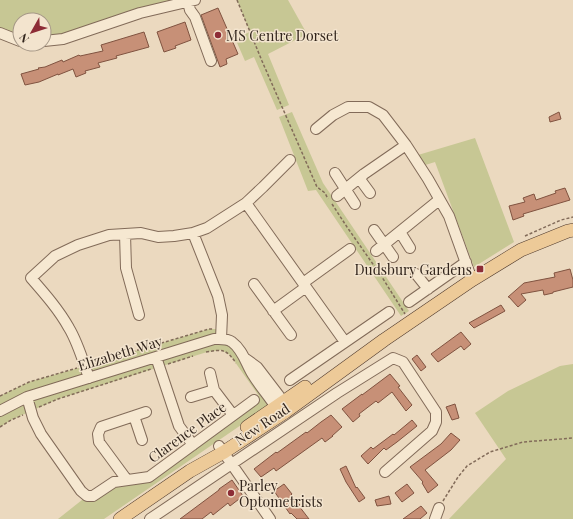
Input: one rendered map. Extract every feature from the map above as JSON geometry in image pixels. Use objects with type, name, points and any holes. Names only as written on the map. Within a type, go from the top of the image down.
[{"type":"main road","name":"New Road","points":[[120,519],[222,449],[324,374],[384,340],[472,280],[521,250],[573,230]]},
{"type":"street","points":[[52,40],[64,39],[140,14],[191,1],[190,10],[195,17],[211,61]]},
{"type":"street","points":[[0,34],[12,38]]},
{"type":"street","points":[[316,129],[333,115],[348,107],[369,107],[383,115],[406,145],[449,216],[472,280]]},
{"type":"street","points":[[337,196],[359,178],[406,145]]},
{"type":"street","points":[[89,378],[81,353],[70,329],[57,308],[31,278],[60,253],[78,245],[109,235],[141,233],[158,237],[174,236],[193,233],[207,228],[246,202],[290,160]]},
{"type":"street","points":[[335,173],[355,204]]},
{"type":"street","points":[[359,178],[370,193]]},
{"type":"street","points":[[376,251],[439,200]]},
{"type":"street","points":[[246,202],[345,342]]},
{"type":"street","points":[[374,230],[393,257]]},
{"type":"street","points":[[400,232],[410,248]]},
{"type":"street","points":[[193,233],[218,296],[222,315],[221,339],[231,341],[241,361],[281,406]]},
{"type":"street","points":[[125,234],[126,268],[139,315]]},
{"type":"street","points":[[273,311],[350,249]]},
{"type":"street","points":[[409,302],[466,262]]},
{"type":"street","points":[[416,274],[428,289]]},
{"type":"street","points":[[254,284],[292,335]]},
{"type":"street","points":[[290,380],[389,312]]},
{"type":"street","name":"Elizabeth Way","points":[[0,411],[26,397],[89,378],[158,362],[214,339],[221,339]]},
{"type":"street","name":"New Road","points":[[150,519],[337,393],[393,358],[403,362],[436,412],[436,422],[432,431],[385,472]]},
{"type":"street","points":[[158,362],[179,426],[193,445]]},
{"type":"street","points":[[210,373],[214,390],[233,415]]},
{"type":"street","points":[[191,397],[214,390]]},
{"type":"street","name":"Clarence Place","points":[[26,397],[33,418],[42,434],[81,491],[87,496],[93,496],[114,482],[149,477],[254,400]]},
{"type":"street","points":[[127,480],[99,442],[98,434],[101,427],[146,412]]},
{"type":"street","points":[[134,416],[142,440]]},
{"type":"street","points":[[222,449],[270,519]]},
{"type":"street","points":[[436,519],[439,508]]},
{"type":"path","points":[[236,0],[317,187],[325,193],[382,277],[404,314]]},
{"type":"path","points":[[200,354],[221,350],[241,361]]},
{"type":"path","points":[[0,427],[11,420],[58,399],[158,362],[193,356]]},
{"type":"path","points":[[439,508],[458,477],[468,466],[490,452],[522,442],[573,438]]},
{"type":"green space","points":[[0,0],[195,0],[52,39],[52,12],[12,12],[12,38],[0,33]]},
{"type":"green space","points":[[237,0],[288,0],[307,34],[268,54],[289,105],[277,110],[254,57],[245,61],[235,38],[250,32]]},
{"type":"green space","points":[[292,112],[323,183],[409,311],[401,316],[316,190],[308,191],[279,117]]},
{"type":"green space","points":[[475,138],[514,242],[474,267],[435,162],[422,166],[418,155]]},
{"type":"green space","points":[[209,329],[221,329],[273,403],[104,519],[58,519],[87,496],[114,482],[149,477],[259,396],[230,355],[221,350],[207,352],[58,399],[11,420],[0,427],[0,396],[29,382]]},
{"type":"green space","points":[[573,364],[573,519],[449,519],[506,459],[475,413],[508,391],[560,366]]},
{"type":"building","name":"MS Centre Dorset","points":[[218,8],[238,54],[226,59],[227,64],[220,67],[201,15]]},
{"type":"building","points":[[185,22],[191,40],[175,46],[176,48],[164,52],[157,32]]},
{"type":"building","points":[[144,32],[149,47],[116,56],[117,58],[98,63],[100,67],[85,71],[86,73],[76,77],[73,69],[39,82],[25,85],[21,74],[62,60],[63,62],[79,55],[103,51],[101,45]]},
{"type":"building","points":[[559,112],[561,119],[550,122],[549,117]]},
{"type":"building","points":[[565,188],[570,200],[523,214],[524,216],[513,220],[509,206],[525,202],[523,198],[534,194],[536,200]]},
{"type":"building","points":[[570,269],[573,287],[544,295],[543,290],[521,294],[526,300],[518,307],[508,297],[524,283],[555,277],[554,273]]},
{"type":"building","points":[[501,305],[505,311],[474,328],[469,323]]},
{"type":"building","points":[[461,332],[471,344],[464,350],[461,346],[438,362],[431,354]]},
{"type":"building","points":[[417,355],[426,367],[421,371],[412,359]]},
{"type":"building","points":[[390,374],[400,386],[398,387],[412,405],[406,411],[392,392],[378,403],[376,401],[359,414],[360,416],[353,422],[342,409]]},
{"type":"building","points":[[455,404],[459,418],[452,420],[446,407]]},
{"type":"building","points":[[331,415],[342,427],[325,442],[322,438],[276,471],[274,468],[261,477],[254,469],[276,452],[277,453],[306,432],[307,433]]},
{"type":"building","points":[[412,420],[417,426],[386,450],[384,448],[368,464],[361,456],[371,447],[373,449],[393,434],[394,435]]},
{"type":"building","points":[[451,433],[460,440],[451,450],[425,470],[438,485],[428,493],[422,483],[423,482],[410,467],[441,444]]},
{"type":"building","points":[[346,466],[356,488],[357,487],[365,498],[359,502],[346,482],[340,469]]},
{"type":"building","points":[[232,480],[243,496],[230,506],[228,503],[213,515],[211,512],[202,519],[180,519],[219,489]]},
{"type":"building","points":[[284,484],[309,519],[297,519],[291,513],[290,514],[274,491]]},
{"type":"building","points":[[407,484],[414,493],[402,502],[395,493]]},
{"type":"building","points":[[389,496],[391,504],[377,506],[375,500]]},
{"type":"building","points":[[421,506],[427,513],[420,519],[403,519]]},
{"type":"place","name":"MS Centre Dorset","points":[[218,35]]},
{"type":"place","name":"Dudsbury Gardens","points":[[480,269]]},
{"type":"place","name":"Parley Optometrists","points":[[231,493]]}]
